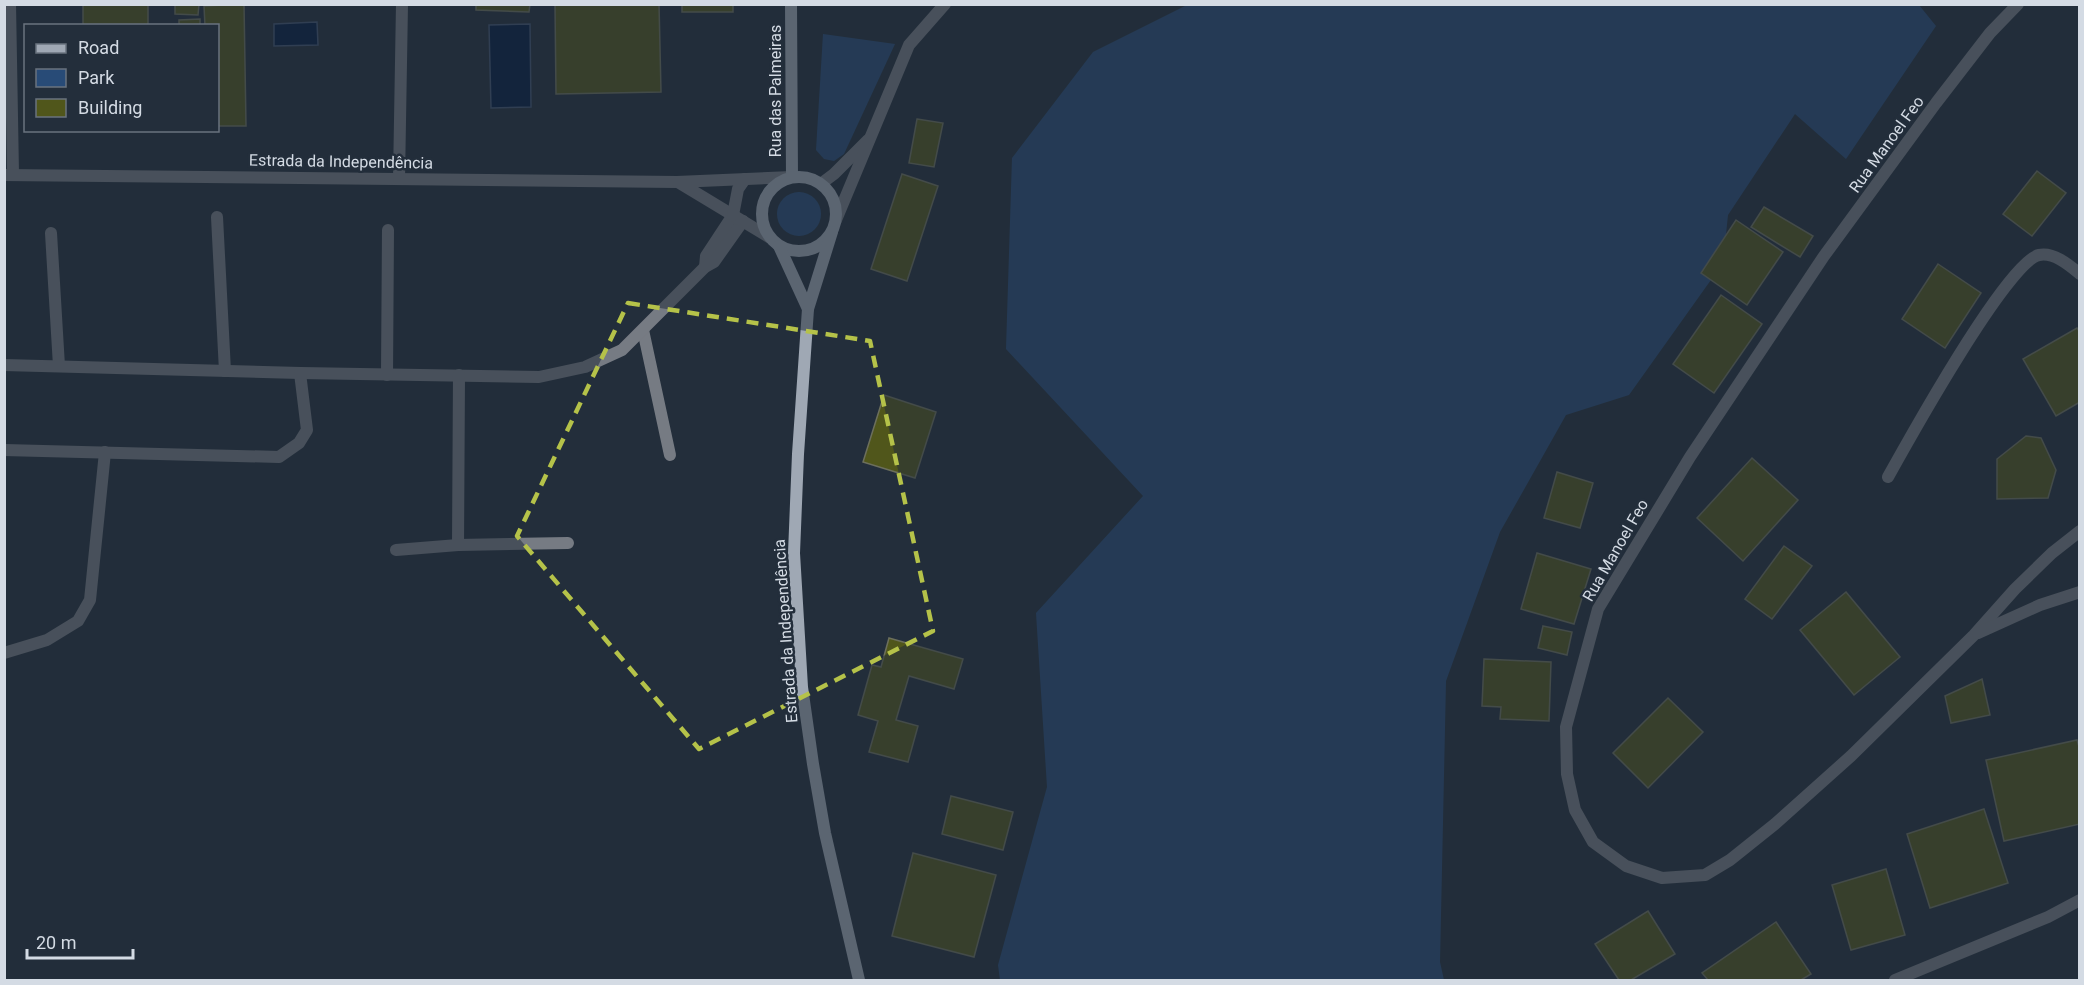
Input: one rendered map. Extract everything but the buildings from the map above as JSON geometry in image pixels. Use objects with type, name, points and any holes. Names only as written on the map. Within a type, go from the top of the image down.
[{"type":"street","points":[[9,175],[10,4]]},
{"type":"street","points":[[399,178],[402,4]]},
{"type":"street","name":"Rua das Palmeiras","points":[[791,4],[792,177]]},
{"type":"street","points":[[834,226],[836,208],[833,197],[822,183],[804,177],[792,177],[776,185],[764,200],[762,213],[764,225],[774,241],[790,250],[803,251],[815,248],[825,241],[834,226],[873,135],[909,45],[945,4]]},
{"type":"street","name":"Rua Manoel Feo","points":[[2018,4],[1990,33],[1824,256],[1690,457],[1598,609],[1566,727],[1567,774],[1575,810],[1593,842],[1626,866],[1662,878],[1705,875],[1730,860],[1851,756],[1974,635],[2015,589],[2052,553],[2079,531]]},
{"type":"street","points":[[822,183],[873,135]]},
{"type":"street","name":"Estrada da Independência","points":[[9,175],[677,182],[792,177]]},
{"type":"street","points":[[4,365],[539,377],[585,367],[622,350],[705,267],[706,256],[738,218],[738,189],[745,179]]},
{"type":"street","name":"Estrada da Independência","points":[[677,182],[774,241],[808,309]]},
{"type":"street","points":[[217,217],[225,371]]},
{"type":"street","name":"Estrada da Independência","points":[[834,226],[808,309],[794,553],[802,687],[813,764],[825,833],[859,981]]},
{"type":"street","points":[[387,375],[388,230]]},
{"type":"street","points":[[51,233],[59,366]]},
{"type":"street","points":[[1888,477],[1937,392],[1990,308],[2016,272],[2030,258],[2041,254],[2052,255],[2079,273]]},
{"type":"street","points":[[643,330],[670,454]]},
{"type":"street","points":[[4,450],[279,457],[299,443],[307,430],[300,373]]},
{"type":"street","points":[[458,544],[459,375]]},
{"type":"street","points":[[4,652],[47,640],[78,621],[90,600],[105,452]]},
{"type":"street","points":[[396,549],[458,544],[568,543]]},
{"type":"street","points":[[1974,635],[2040,606],[2079,592]]},
{"type":"street","points":[[1895,981],[2048,917],[2079,900]]},
{"type":"highlighted area","points":[[628,303],[870,341],[933,631],[699,749],[517,536]]},
{"type":"green space","points":[[1187,5],[1919,5],[1936,26],[1846,159],[1795,114],[1728,215],[1723,263],[1629,395],[1566,415],[1500,532],[1446,681],[1440,962],[1444,980],[1000,980],[998,965],[1047,787],[1036,613],[1143,496],[1006,349],[1012,158],[1093,52]]},
{"type":"green space","points":[[823,34],[895,44],[844,154],[834,161],[824,159],[816,150]]},
{"type":"green space","points":[[799,192],[808,193],[815,198],[820,205],[820,223],[815,230],[808,235],[799,236],[790,235],[783,230],[778,223],[777,214],[778,205],[783,198],[790,193]]},
{"type":"shaded area","points":[[317,22],[318,45],[274,46],[274,24]]},
{"type":"shaded area","points":[[530,24],[531,107],[491,108],[489,25]]}]
